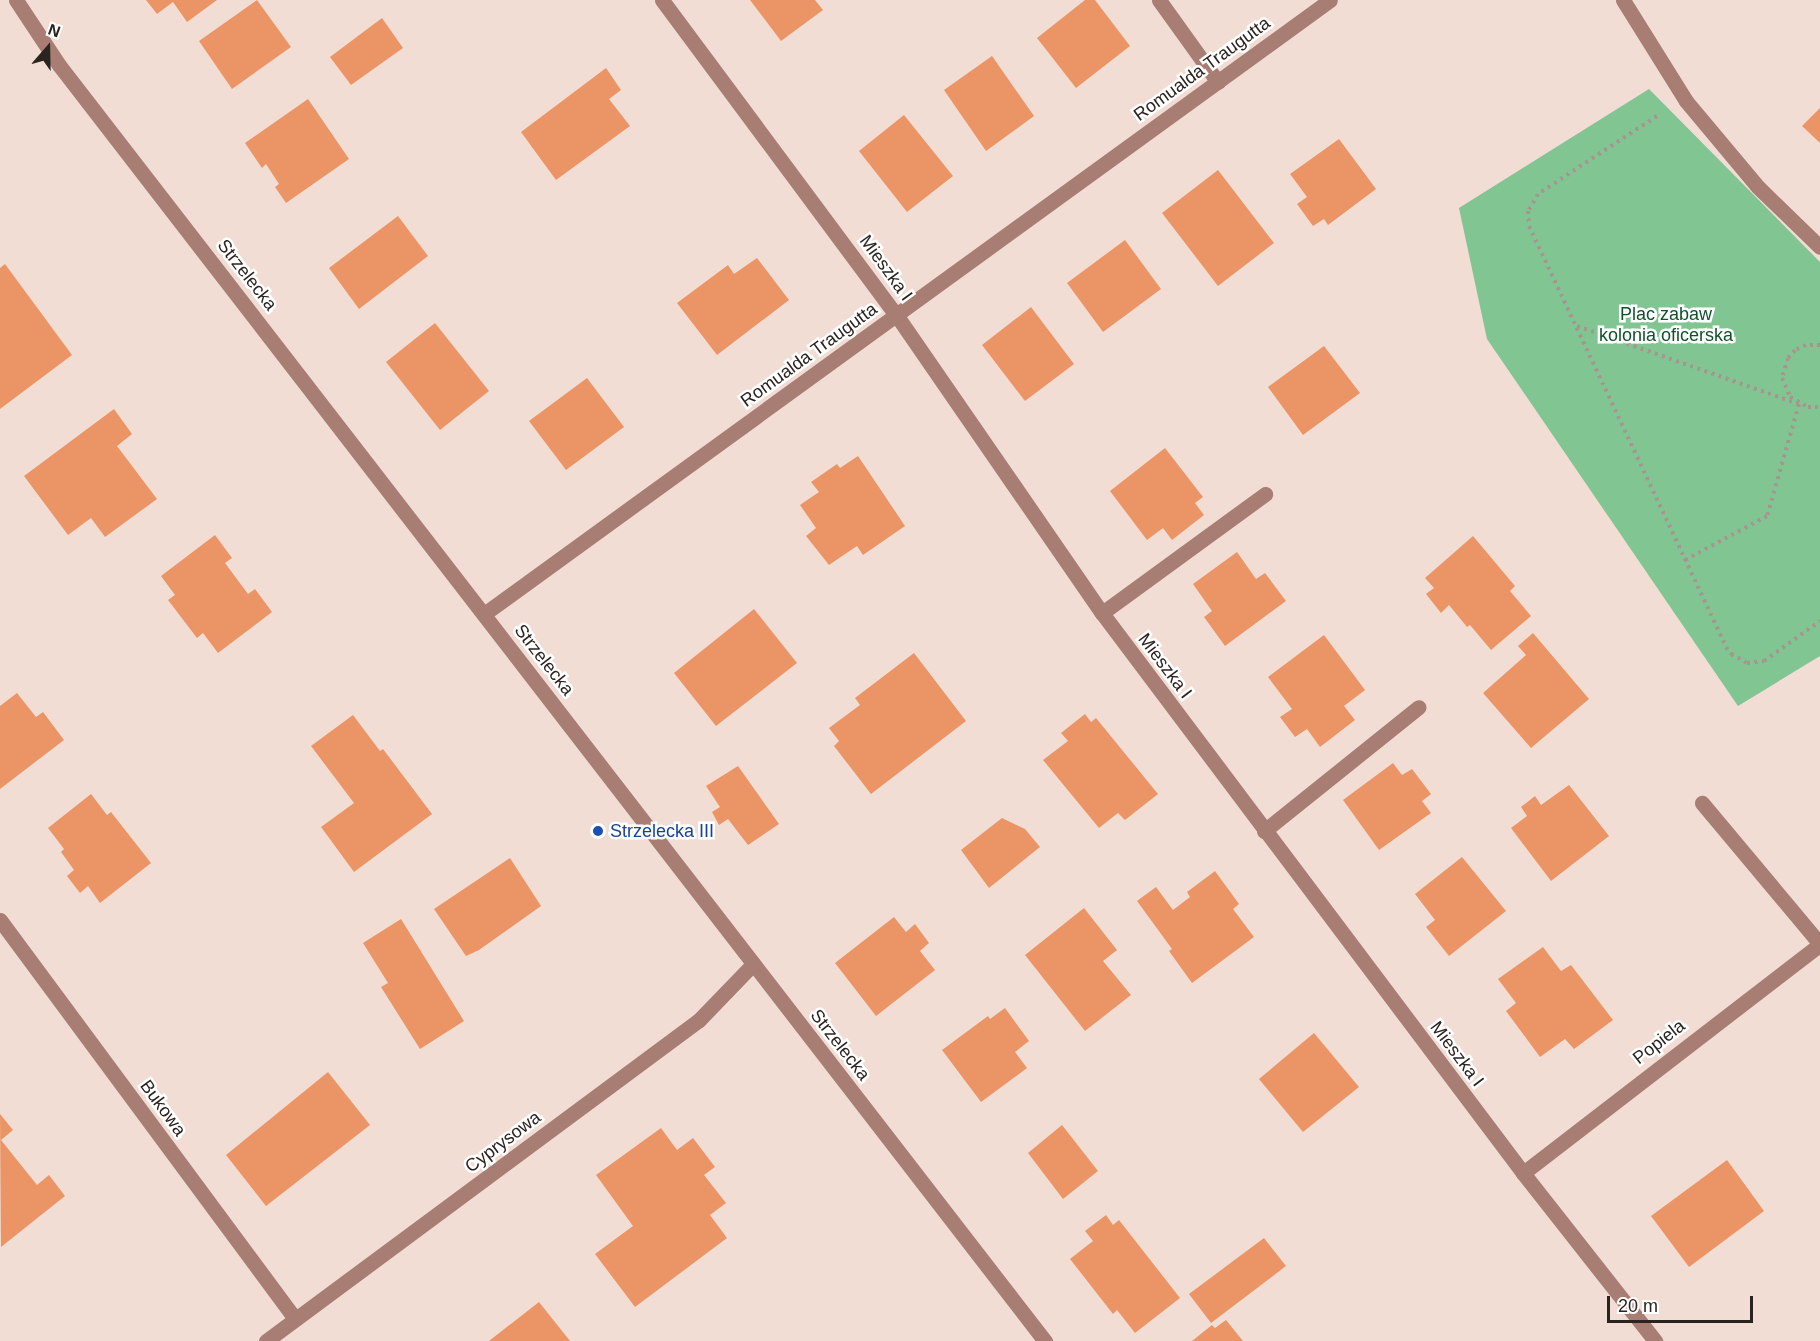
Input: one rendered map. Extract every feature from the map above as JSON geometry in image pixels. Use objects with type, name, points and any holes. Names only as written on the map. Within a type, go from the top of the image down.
[{"type":"street","name":"Strzelecka","points":[[16,0],[66,74],[1045,1341]]},
{"type":"street","name":"Mieszka I","points":[[662,0],[897,316],[1102,614],[1524,1173],[1655,1341]]},
{"type":"street","points":[[1159,0],[1218,82]]},
{"type":"street","name":"Romualda Traugutta","points":[[484,614],[1330,0]]},
{"type":"street","points":[[1623,0],[1686,100],[1758,187],[1820,247]]},
{"type":"street","points":[[1102,614],[1265,494]]},
{"type":"street","points":[[1264,831],[1419,707]]},
{"type":"street","points":[[1702,803],[1820,944]]},
{"type":"street","name":"Bukowa","points":[[0,920],[295,1319]]},
{"type":"street","name":"Popiela","points":[[1524,1173],[1820,944]]},
{"type":"street","name":"Cyprysowa","points":[[266,1341],[699,1020],[753,964]]},
{"type":"path","points":[[1663,112],[1538,194],[1529,206],[1529,226],[1731,654],[1747,663],[1755,663],[1772,657],[1820,621]]},
{"type":"path","points":[[1576,326],[1799,404],[1820,407]]},
{"type":"path","points":[[1799,404],[1784,388],[1783,367],[1795,350],[1806,345],[1820,345]]},
{"type":"path","points":[[1686,560],[1767,516],[1799,404]]},
{"type":"green space","name":"Plac zabaw kolonia oficerska","points":[[1649,89],[1820,262],[1820,656],[1738,706],[1487,339],[1459,208]]},
{"type":"building","points":[[146,0],[217,0],[187,22],[173,2],[157,14]]},
{"type":"building","points":[[257,0],[291,47],[232,89],[199,41]]},
{"type":"building","points":[[750,0],[815,0],[823,10],[781,41]]},
{"type":"building","points":[[1085,0],[1095,0],[1130,46],[1076,88],[1037,38]]},
{"type":"building","points":[[382,18],[403,48],[351,85],[330,57]]},
{"type":"building","points":[[992,56],[1034,116],[986,151],[944,90]]},
{"type":"building","points":[[606,68],[621,90],[609,99],[630,126],[556,180],[521,132]]},
{"type":"building","points":[[308,99],[349,159],[286,203],[275,187],[279,184],[266,164],[262,168],[245,143]]},
{"type":"building","points":[[1820,108],[1820,143],[1802,126]]},
{"type":"building","points":[[904,115],[953,176],[907,212],[859,151]]},
{"type":"building","points":[[1339,139],[1376,189],[1328,225],[1324,219],[1313,226],[1297,204],[1307,197],[1290,174]]},
{"type":"building","points":[[1218,170],[1274,243],[1218,286],[1162,213]]},
{"type":"building","points":[[398,216],[428,256],[359,309],[329,268]]},
{"type":"building","points":[[1125,240],[1161,289],[1103,332],[1067,283]]},
{"type":"building","points":[[757,258],[789,300],[717,355],[677,303],[728,265],[734,274]]},
{"type":"building","points":[[5,264],[72,355],[0,409],[0,268]]},
{"type":"building","points":[[1031,307],[1074,364],[1025,401],[982,345]]},
{"type":"building","points":[[435,323],[489,391],[440,430],[386,362]]},
{"type":"building","points":[[1324,346],[1360,393],[1303,435],[1268,387]]},
{"type":"building","points":[[587,378],[624,427],[566,470],[529,421]]},
{"type":"building","points":[[114,409],[132,434],[117,446],[157,499],[105,537],[91,518],[68,535],[24,476]]},
{"type":"building","points":[[1165,448],[1203,497],[1195,503],[1204,515],[1172,540],[1163,528],[1147,540],[1110,491]]},
{"type":"building","points":[[858,456],[905,526],[863,555],[857,546],[829,565],[806,536],[816,528],[800,505],[819,492],[811,482],[837,464],[840,468]]},
{"type":"building","points":[[215,535],[232,558],[225,563],[248,594],[255,589],[272,612],[218,653],[203,633],[197,638],[168,600],[175,595],[161,576]]},
{"type":"building","points":[[1473,536],[1515,586],[1510,591],[1531,616],[1491,650],[1470,625],[1467,627],[1449,605],[1441,613],[1426,594],[1434,588],[1425,578]]},
{"type":"building","points":[[1237,552],[1256,579],[1265,573],[1286,601],[1225,646],[1204,617],[1212,611],[1193,584]]},
{"type":"building","points":[[754,609],[797,663],[716,726],[674,673]]},
{"type":"building","points":[[1533,633],[1589,699],[1531,748],[1483,693],[1526,655],[1518,646]]},
{"type":"building","points":[[1324,635],[1365,690],[1344,706],[1355,720],[1320,747],[1307,729],[1295,737],[1280,717],[1292,709],[1268,677]]},
{"type":"building","points":[[914,653],[966,721],[871,794],[834,746],[839,741],[829,728],[860,705],[855,698]]},
{"type":"building","points":[[17,693],[36,717],[43,712],[64,740],[0,789],[0,706]]},
{"type":"building","points":[[1085,714],[1091,722],[1096,718],[1158,794],[1125,820],[1118,813],[1099,828],[1043,760],[1068,741],[1061,733]]},
{"type":"building","points":[[353,715],[380,751],[383,749],[432,814],[354,872],[321,827],[354,803],[311,746]]},
{"type":"building","points":[[1393,763],[1402,775],[1412,769],[1431,794],[1422,801],[1431,813],[1379,850],[1343,800]]},
{"type":"building","points":[[738,766],[779,824],[748,845],[728,819],[719,825],[712,812],[720,807],[706,786]]},
{"type":"building","points":[[1569,785],[1609,836],[1551,881],[1511,828],[1527,816],[1521,807],[1535,796],[1541,805]]},
{"type":"building","points":[[91,794],[107,815],[111,812],[151,863],[100,903],[88,886],[80,893],[67,876],[74,870],[61,852],[64,849],[48,828]]},
{"type":"building","points":[[1002,818],[1025,829],[1040,847],[989,888],[961,850]]},
{"type":"building","points":[[1462,857],[1506,911],[1449,956],[1426,927],[1435,920],[1415,894]]},
{"type":"building","points":[[510,858],[541,906],[479,950],[466,956],[434,909]]},
{"type":"building","points":[[1215,871],[1239,904],[1233,909],[1254,937],[1192,983],[1169,951],[1172,949],[1137,901],[1156,887],[1173,910],[1190,897],[1187,892]]},
{"type":"building","points":[[1084,908],[1117,950],[1103,961],[1131,995],[1085,1031],[1025,955]]},
{"type":"building","points":[[894,917],[906,932],[915,924],[929,943],[920,951],[935,970],[876,1016],[835,963]]},
{"type":"building","points":[[401,919],[464,1021],[420,1049],[381,987],[388,983],[363,943]]},
{"type":"building","points":[[1543,947],[1561,971],[1571,965],[1613,1020],[1574,1049],[1565,1039],[1540,1057],[1506,1011],[1516,1003],[1498,979]]},
{"type":"building","points":[[1005,1008],[1029,1041],[1015,1052],[1027,1068],[981,1102],[942,1050],[988,1016],[990,1019]]},
{"type":"building","points":[[1314,1033],[1359,1087],[1303,1132],[1259,1079]]},
{"type":"building","points":[[328,1072],[370,1125],[266,1206],[226,1155]]},
{"type":"building","points":[[0,1114],[13,1130],[1,1140],[37,1185],[49,1175],[65,1196],[1,1247]]},
{"type":"building","points":[[1062,1125],[1098,1171],[1063,1199],[1028,1153]]},
{"type":"building","points":[[661,1128],[677,1150],[693,1138],[715,1167],[704,1175],[726,1203],[710,1215],[727,1238],[635,1307],[595,1254],[633,1226],[596,1175]]},
{"type":"building","points":[[1727,1160],[1764,1211],[1689,1267],[1651,1216]]},
{"type":"building","points":[[1106,1215],[1113,1225],[1119,1220],[1180,1298],[1135,1333],[1117,1310],[1113,1314],[1070,1259],[1093,1241],[1085,1231]]},
{"type":"building","points":[[1264,1238],[1286,1266],[1211,1323],[1189,1294]]},
{"type":"building","points":[[539,1302],[570,1341],[489,1341]]},
{"type":"building","points":[[1226,1320],[1243,1341],[1192,1341],[1212,1325],[1215,1328]]},
{"type":"place","name":"Strzelecka III","points":[[598,831]]}]
